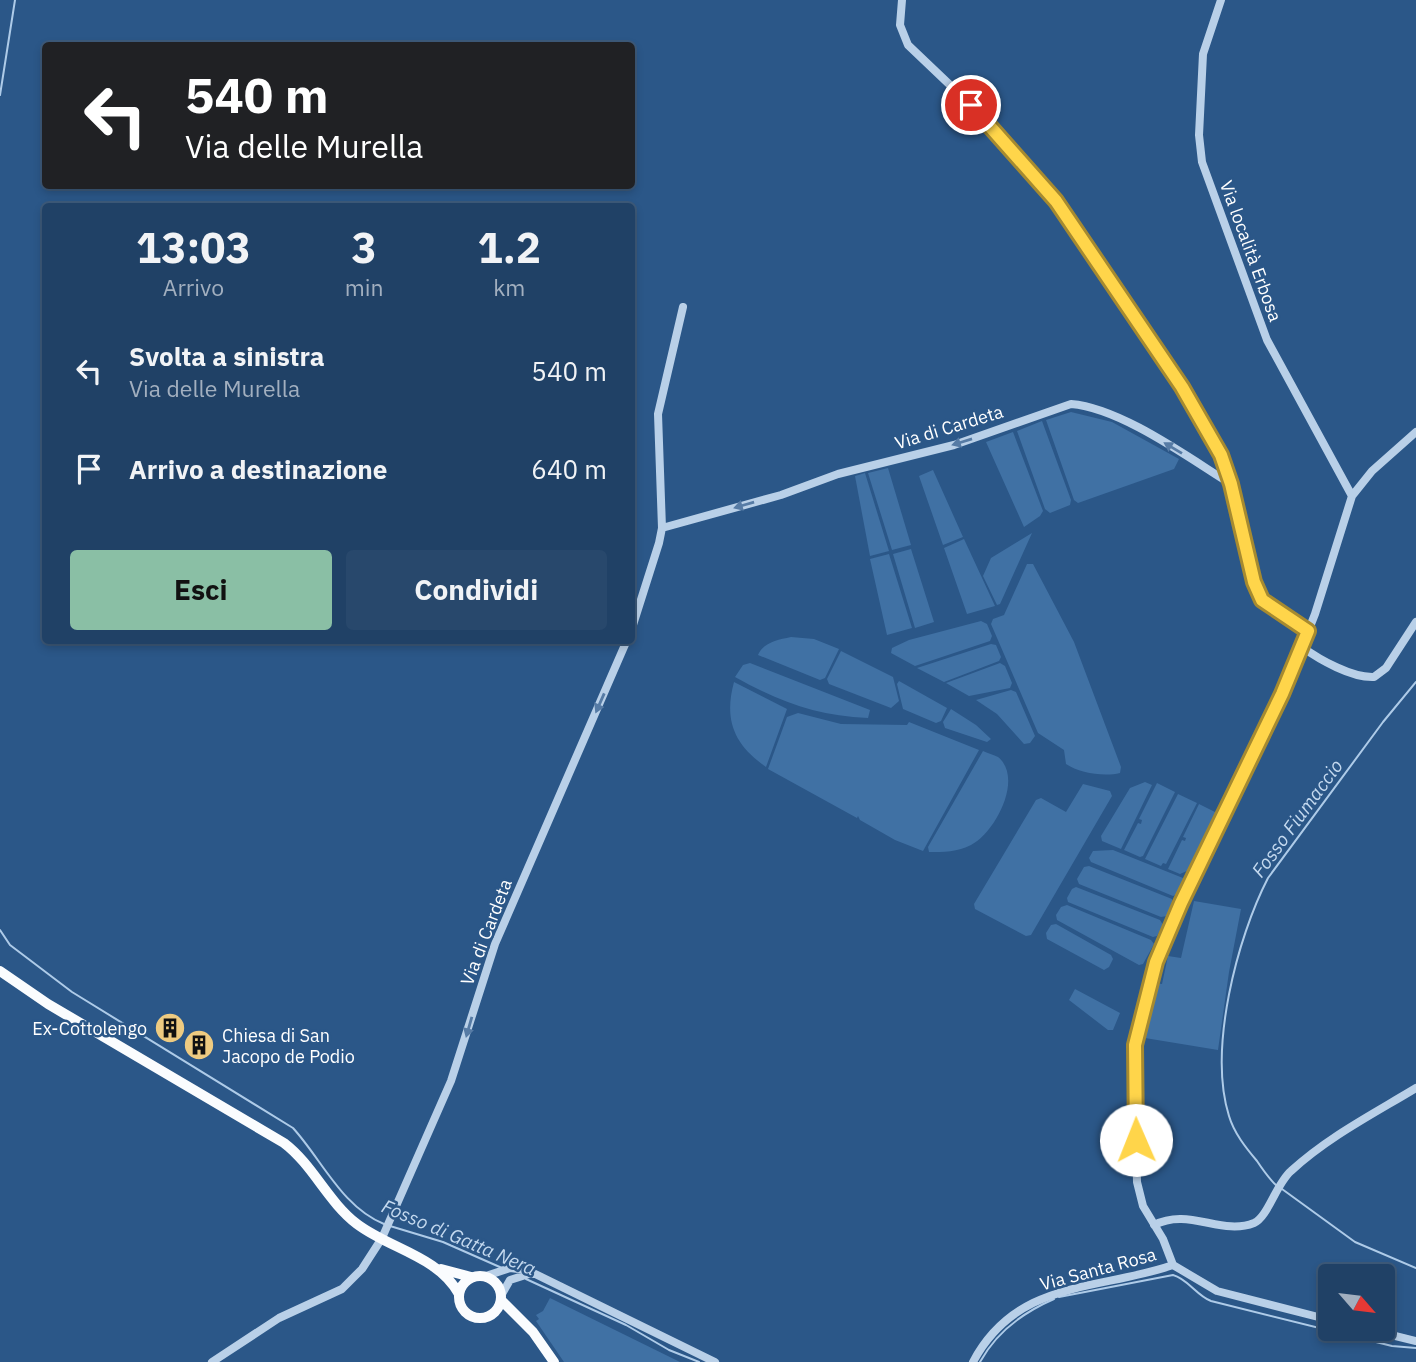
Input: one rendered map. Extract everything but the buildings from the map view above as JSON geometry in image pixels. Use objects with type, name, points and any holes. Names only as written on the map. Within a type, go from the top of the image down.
[{"type":"main road","points":[[0,971],[48,1004],[284,1143],[305,1162],[349,1217],[386,1230],[452,1283],[459,1294],[462,1308],[469,1315],[479,1318],[507,1316],[522,1321]]},
{"type":"main road","points":[[432,1265],[471,1277],[486,1276],[497,1283],[502,1297],[533,1332],[554,1362]]},
{"type":"main road","points":[[459,1294],[464,1283],[471,1277]]},
{"type":"main road","points":[[489,1316],[498,1308],[502,1297]]},
{"type":"street","points":[[902,0],[900,25],[908,45],[971,105],[1056,201],[1182,387],[1215,442],[1231,484],[1254,582],[1262,600],[1308,631]]},
{"type":"street","name":"Via località Erbosa","points":[[1221,0],[1203,54],[1199,135],[1202,162],[1267,340],[1352,496]]},
{"type":"street","points":[[635,619],[662,528],[658,414],[683,307]]},
{"type":"street","name":"Via di Cardeta","points":[[662,528],[781,495],[838,474],[954,445],[1071,404],[1089,407],[1136,427],[1231,484]]},
{"type":"street","points":[[1173,1265],[1143,1206],[1137,1182],[1134,1060],[1138,1030],[1156,962],[1302,647],[1352,496],[1372,471],[1416,432]]},
{"type":"street","points":[[1302,647],[1319,659],[1374,677],[1386,668],[1416,622]]},
{"type":"street","name":"Via di Cardeta","points":[[212,1362],[279,1318],[342,1289],[362,1269],[386,1230],[452,1081],[495,944],[625,644]]},
{"type":"street","points":[[1154,1225],[1179,1218],[1219,1225],[1254,1223],[1261,1219],[1278,1186],[1289,1172],[1324,1144],[1416,1088]]},
{"type":"street","name":"Via Santa Rosa","points":[[974,1362],[984,1344],[1001,1326],[1041,1298],[1071,1288],[1140,1275],[1173,1265],[1217,1292],[1318,1317]]},
{"type":"street","points":[[486,1276],[500,1270],[521,1268],[715,1362]]},
{"type":"street","points":[[502,1297],[508,1282],[518,1276],[532,1273]]},
{"type":"street","points":[[1395,1336],[1416,1341]]},
{"type":"shaded area","points":[[1071,412],[1112,422],[1179,459],[1174,469],[1078,503],[1074,500],[1046,420]]},
{"type":"shaded area","points":[[1042,421],[1071,500],[1070,505],[1050,513],[1045,509],[1017,431]]},
{"type":"shaded area","points":[[1013,432],[1043,511],[1024,527],[986,442]]},
{"type":"shaded area","points":[[888,468],[911,545],[892,550],[868,473]]},
{"type":"shaded area","points":[[933,470],[963,537],[943,545],[919,476]]},
{"type":"shaded area","points":[[865,473],[889,551],[870,556],[855,476]]},
{"type":"shaded area","points":[[1032,533],[1000,604],[997,605],[983,576],[991,558]]},
{"type":"shaded area","points":[[964,539],[995,606],[967,614],[944,548]]},
{"type":"shaded area","points":[[911,549],[934,622],[915,628],[893,554]]},
{"type":"shaded area","points":[[889,554],[912,628],[887,635],[870,559]]},
{"type":"shaded area","points":[[1027,564],[1033,564],[1074,642],[1121,767],[1120,773],[1099,774],[1071,767],[1066,764],[1064,750],[1038,733],[991,624],[993,619],[1004,615]]},
{"type":"shaded area","points":[[981,621],[987,624],[992,636],[990,641],[915,666],[891,653],[892,648],[909,640]]},
{"type":"shaded area","points":[[791,637],[814,639],[839,649],[825,678],[820,680],[758,655],[767,644]]},
{"type":"shaded area","points":[[991,644],[996,645],[1001,657],[999,661],[944,682],[917,668]]},
{"type":"shaded area","points":[[841,651],[893,677],[899,701],[891,708],[829,684],[827,679]]},
{"type":"shaded area","points":[[750,663],[870,710],[868,718],[815,711],[768,694],[735,677],[743,665]]},
{"type":"shaded area","points":[[1000,663],[1005,666],[1012,683],[1010,688],[969,696],[946,683]]},
{"type":"shaded area","points":[[899,681],[947,708],[941,721],[936,723],[903,709],[897,684]]},
{"type":"shaded area","points":[[734,682],[787,709],[766,767],[746,749],[734,730],[730,708]]},
{"type":"shaded area","points":[[1011,690],[1016,692],[1035,736],[1030,743],[1024,744],[997,714],[976,700]]},
{"type":"shaded area","points":[[951,709],[976,725],[991,739],[987,742],[945,728],[943,722]]},
{"type":"shaded area","points":[[798,713],[841,724],[907,725],[909,722],[979,750],[923,851],[895,840],[860,820],[858,816],[857,818],[768,769],[787,717]]},
{"type":"shaded area","points":[[983,751],[998,757],[1005,766],[1008,778],[1007,791],[997,817],[980,839],[971,845],[945,852],[929,852],[928,847]]},
{"type":"shaded area","points":[[1145,782],[1152,785],[1121,849],[1102,841],[1101,836],[1130,788]]},
{"type":"shaded area","points":[[1157,783],[1175,792],[1143,856],[1140,857],[1124,850],[1138,823],[1141,824],[1142,820],[1139,819]]},
{"type":"shaded area","points":[[1083,784],[1110,791],[1112,796],[1031,935],[1026,936],[975,909],[974,904],[1036,800],[1041,798],[1066,812]]},
{"type":"shaded area","points":[[1178,794],[1197,803],[1166,864],[1161,866],[1145,859]]},
{"type":"shaded area","points":[[1199,804],[1217,813],[1189,870],[1180,874],[1168,869],[1182,840],[1185,841],[1186,838],[1183,837]]},
{"type":"shaded area","points":[[1113,850],[1183,878],[1184,882],[1178,894],[1173,896],[1091,862],[1089,858],[1093,851]]},
{"type":"shaded area","points":[[1089,866],[1172,899],[1173,904],[1167,916],[1161,917],[1079,884],[1077,879],[1084,867]]},
{"type":"shaded area","points":[[1076,887],[1160,920],[1163,925],[1157,936],[1153,937],[1068,902],[1067,898]]},
{"type":"shaded area","points":[[1194,901],[1241,909],[1218,1050],[1145,1038],[1155,983],[1162,984],[1168,956],[1181,958]]},
{"type":"shaded area","points":[[1067,905],[1151,940],[1154,944],[1143,964],[1139,965],[1057,920],[1056,915],[1061,907]]},
{"type":"shaded area","points":[[1056,924],[1111,955],[1113,959],[1109,967],[1104,970],[1047,939],[1046,933],[1051,925]]},
{"type":"shaded area","points":[[1075,989],[1120,1013],[1113,1030],[1108,1030],[1069,1000]]},
{"type":"shaded area","points":[[550,1298],[680,1362],[564,1362],[536,1321],[539,1319],[536,1315],[543,1311]]},
{"type":"waterway","points":[[0,95],[15,0]]},
{"type":"waterway","name":"Fosso Fiumaccio","points":[[1277,1186],[1237,1134],[1229,1116],[1223,1089],[1224,1027],[1237,962],[1246,931],[1268,878],[1383,722],[1416,682]]},
{"type":"waterway","name":"Fosso di Gatta Nera","points":[[0,930],[10,945],[72,992],[293,1128],[344,1195],[369,1216],[384,1224]]},
{"type":"waterway","name":"Fosso Fiumaccio","points":[[1282,1189],[1355,1242],[1416,1268]]},
{"type":"waterway","name":"Fosso di Gatta Nera","points":[[390,1226],[443,1242],[502,1268]]},
{"type":"waterway","name":"Fosso di Gatta Nera","points":[[1059,1297],[1173,1275],[1211,1301],[1392,1346],[1416,1348]]},
{"type":"waterway","name":"Fosso di Gatta Nera","points":[[526,1279],[626,1325],[669,1350],[699,1362]]},
{"type":"waterway","name":"Fosso di Gatta Nera","points":[[980,1362],[994,1342],[1012,1324],[1054,1299]]},
{"type":"place","name":"Ex-Cottolengo","points":[[170,1028]]},
{"type":"place","name":"Chiesa di San Jacopo de Podio","points":[[199,1045]]},
{"type":"route","points":[[971,105],[1056,201],[1182,387],[1215,442],[1227,471],[1258,593],[1262,600],[1308,631],[1282,694],[1181,903],[1156,962],[1135,1045],[1136,1140]]}]
